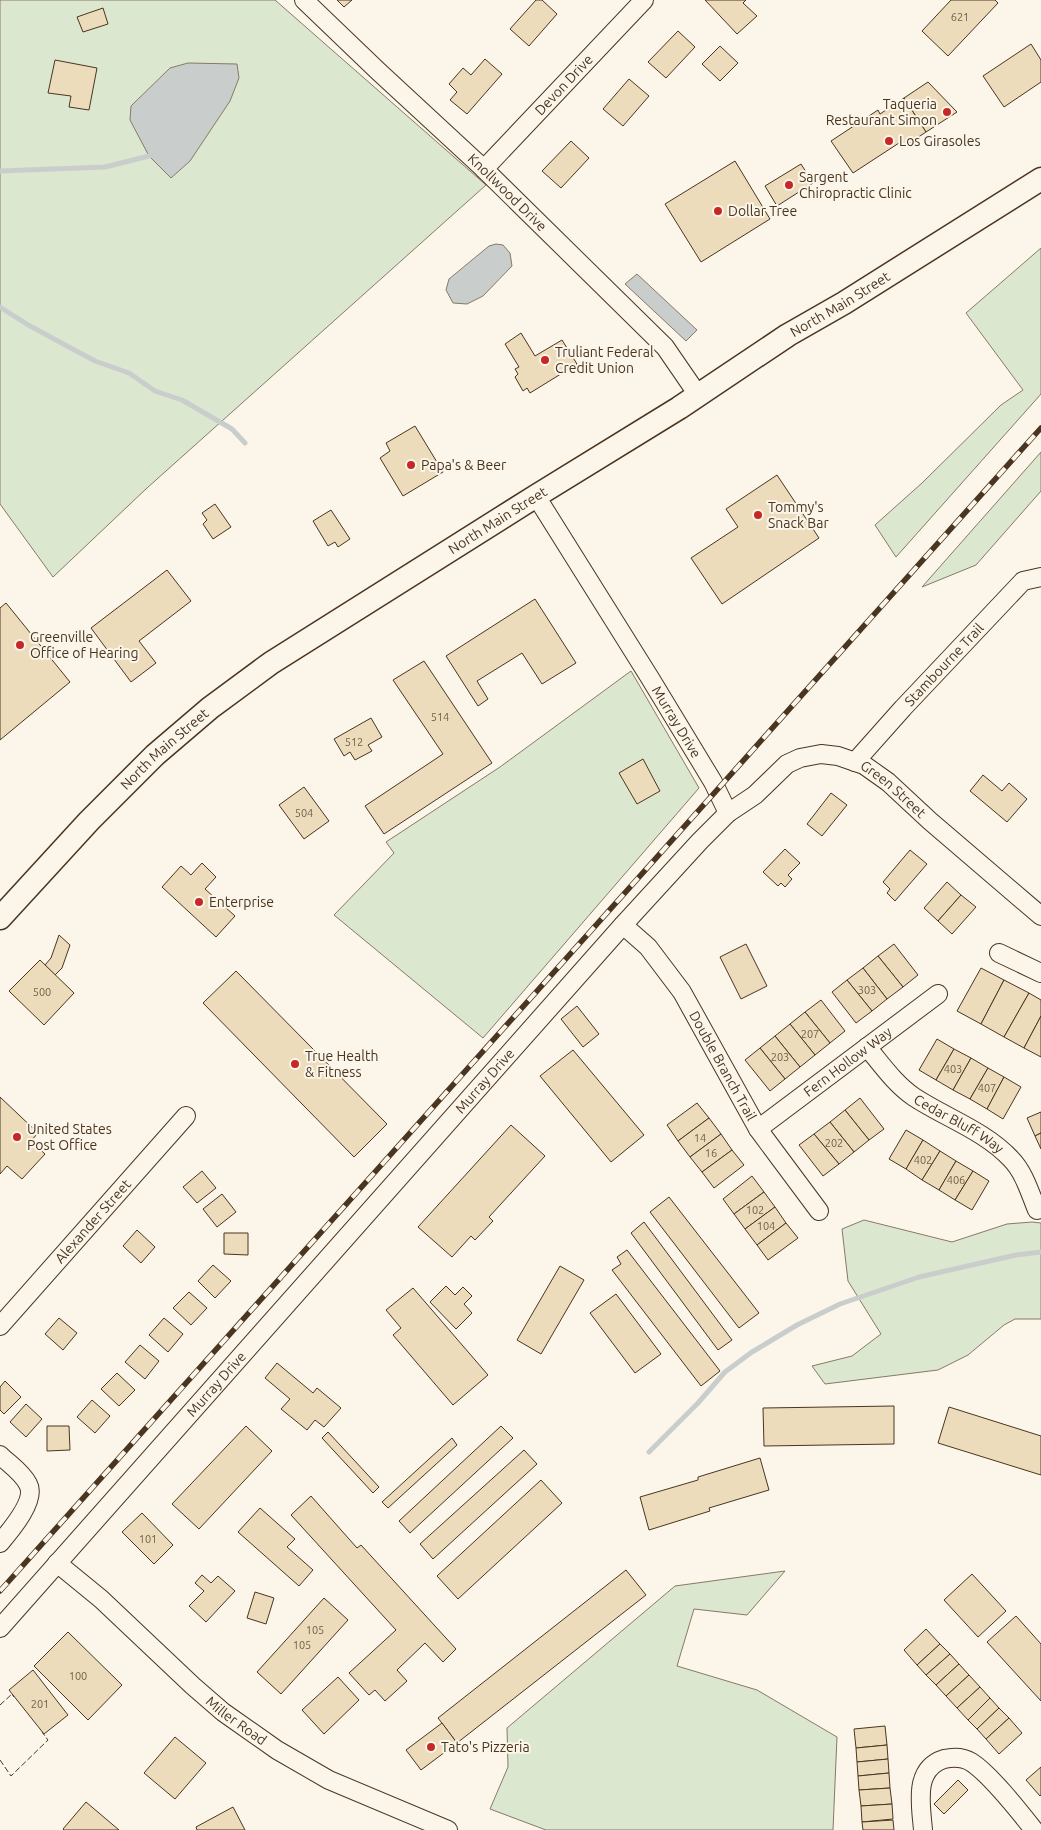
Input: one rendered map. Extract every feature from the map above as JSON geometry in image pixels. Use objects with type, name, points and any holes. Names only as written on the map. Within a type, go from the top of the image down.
[{"type":"main road","name":"North Main Street","points":[[0,918],[120,788],[155,755],[210,708],[271,663],[698,395],[788,335],[844,303],[1041,180]]},
{"type":"street","name":"Knollwood Drive","points":[[304,0],[484,169],[665,347],[698,395]]},
{"type":"street","name":"Devon Drive","points":[[484,169],[644,0]]},
{"type":"street","name":"Murray Drive","points":[[0,1628],[623,925],[728,813],[713,782],[655,686],[536,496]]},
{"type":"street","name":"Stambourne Trail","points":[[855,762],[903,708],[1023,581],[1041,577]]},
{"type":"street","name":"Green Street","points":[[728,813],[755,795],[788,764],[800,758],[821,754],[838,756],[864,765],[888,782],[930,821],[1041,916]]},
{"type":"street","name":"Double Branch Trail","points":[[623,925],[648,947],[682,992],[758,1129],[819,1211]]},
{"type":"street","points":[[999,953],[1041,973]]},
{"type":"street","name":"Fern Hollow Way","points":[[758,1129],[938,994]]},
{"type":"street","name":"Cedar Bluff Way","points":[[867,1047],[894,1080],[914,1097],[994,1143],[1012,1160],[1021,1173],[1037,1210]]},
{"type":"street","name":"Alexander Street","points":[[0,1326],[186,1116]]},
{"type":"street","points":[[0,1455],[23,1476],[30,1486],[30,1493],[25,1508],[13,1529],[0,1543]]},
{"type":"street","name":"Miller Road","points":[[57,1563],[101,1599],[223,1712],[277,1750],[329,1780],[448,1830]]},
{"type":"street","points":[[923,1830],[920,1795],[923,1780],[930,1768],[936,1763],[949,1758],[957,1758],[971,1762],[983,1772],[1034,1830]]},
{"type":"green space","points":[[0,0],[275,0],[486,185],[147,488],[53,577],[0,504]]},
{"type":"green space","points":[[1041,248],[1041,394],[896,557],[875,525],[922,483],[1001,405],[1023,390],[966,313]]},
{"type":"green space","points":[[1041,452],[1041,491],[976,565],[922,587]]},
{"type":"green space","points":[[631,671],[699,788],[483,1038],[334,915],[394,853],[386,842],[500,767]]},
{"type":"green space","points":[[864,1220],[952,1242],[1007,1224],[1041,1223],[1041,1319],[1015,1319],[1004,1325],[968,1355],[938,1370],[825,1384],[812,1366],[852,1356],[881,1334],[848,1281],[842,1229]]},
{"type":"green space","points":[[785,1571],[747,1615],[694,1609],[677,1666],[757,1690],[837,1737],[833,1830],[546,1830],[490,1809],[508,1767],[507,1728],[675,1586]]},
{"type":"shaded area","points":[[188,63],[237,64],[239,78],[230,101],[190,161],[171,178],[149,156],[130,120],[131,106],[170,68]]},
{"type":"shaded area","points":[[503,245],[510,253],[512,266],[483,296],[467,304],[453,303],[446,290],[449,279],[489,246]]},
{"type":"shaded area","points":[[637,274],[697,330],[686,341],[625,284]]},
{"type":"building","points":[[337,0],[352,0],[344,7]]},
{"type":"building","points":[[536,0],[542,0],[557,14],[529,46],[510,29]]},
{"type":"building","points":[[705,0],[746,0],[743,3],[757,16],[737,34]]},
{"type":"building","points":[[951,0],[995,0],[998,3],[948,56],[922,31]]},
{"type":"building","points":[[103,8],[108,24],[83,32],[77,17]]},
{"type":"building","points":[[678,31],[695,47],[666,78],[648,62]]},
{"type":"building","points":[[1031,44],[1041,60],[1041,82],[1004,107],[983,76]]},
{"type":"building","points":[[720,46],[738,63],[720,81],[702,64]]},
{"type":"building","points":[[485,59],[502,74],[467,114],[450,100],[457,92],[449,84],[463,68],[471,75]]},
{"type":"building","points":[[55,60],[97,68],[89,110],[69,107],[71,96],[48,93]]},
{"type":"building","points":[[629,79],[649,96],[623,126],[603,109]]},
{"type":"building","points":[[928,82],[957,112],[926,132],[904,98]]},
{"type":"building","points":[[904,98],[926,132],[902,148],[899,143],[853,173],[831,141],[878,110],[880,114]]},
{"type":"building","points":[[571,141],[589,158],[561,188],[542,171]]},
{"type":"building","name":"Dollar Tree","points":[[735,161],[770,219],[701,262],[665,204]]},
{"type":"building","name":"Sargent Chiropractic Clinic","points":[[801,164],[813,183],[777,206],[765,186]]},
{"type":"building","name":"Truliant Federal Credit Union","points":[[521,333],[535,356],[562,340],[577,364],[530,393],[527,388],[523,391],[515,377],[518,374],[515,369],[519,367],[505,344]]},
{"type":"building","name":"Papa's & Beer","points":[[415,426],[443,472],[403,496],[380,458],[390,451],[386,443]]},
{"type":"building","points":[[777,475],[819,538],[722,604],[691,558],[738,527],[726,509]]},
{"type":"building","points":[[215,504],[231,527],[213,539],[203,524],[207,520],[202,513]]},
{"type":"building","points":[[331,510],[350,539],[338,547],[335,542],[328,546],[313,521]]},
{"type":"building","points":[[167,570],[191,601],[139,641],[156,663],[131,682],[91,628]]},
{"type":"building","points":[[535,599],[576,663],[542,684],[522,653],[477,681],[488,699],[478,706],[446,656]]},
{"type":"building","name":"Greenville Office of Hearing","points":[[6,603],[70,682],[0,740],[0,608]]},
{"type":"building","points":[[424,661],[492,763],[384,834],[365,806],[443,754],[393,680]]},
{"type":"building","points":[[371,718],[382,737],[368,745],[372,751],[355,760],[350,752],[344,756],[334,739]]},
{"type":"building","points":[[643,759],[660,791],[637,804],[619,773]]},
{"type":"building","points":[[983,775],[1002,791],[1009,783],[1027,799],[1007,822],[970,791]]},
{"type":"building","points":[[304,787],[329,821],[304,839],[279,805]]},
{"type":"building","points":[[831,793],[847,805],[822,836],[807,824]]},
{"type":"building","points":[[785,849],[800,863],[788,875],[792,879],[785,887],[781,883],[778,886],[763,872]]},
{"type":"building","points":[[910,850],[927,864],[895,901],[887,893],[890,889],[883,882]]},
{"type":"building","name":"Enterprise","points":[[202,863],[216,877],[205,889],[235,916],[216,937],[162,887],[181,866],[191,875]]},
{"type":"building","points":[[947,882],[961,895],[938,921],[924,908]]},
{"type":"building","points":[[961,895],[976,907],[952,934],[938,921]]},
{"type":"building","points":[[59,935],[70,945],[62,968],[55,975],[45,965],[51,958]]},
{"type":"building","points":[[746,944],[767,986],[741,999],[720,957]]},
{"type":"building","points":[[894,944],[918,975],[903,987],[878,956]]},
{"type":"building","points":[[878,956],[903,987],[887,999],[863,968]]},
{"type":"building","points":[[40,960],[74,993],[44,1025],[9,991]]},
{"type":"building","points":[[863,968],[887,999],[872,1011],[847,980]]},
{"type":"building","points":[[981,968],[1004,980],[981,1024],[957,1011]]},
{"type":"building","name":"True Health & Fitness","points":[[236,971],[387,1124],[354,1157],[203,1003]]},
{"type":"building","points":[[847,980],[872,1011],[856,1023],[832,992]]},
{"type":"building","points":[[1004,980],[1029,993],[1004,1037],[981,1024]]},
{"type":"building","points":[[1029,993],[1041,1000],[1041,1016],[1024,1048],[1004,1037]]},
{"type":"building","points":[[821,1000],[845,1031],[830,1043],[805,1012]]},
{"type":"building","points":[[577,1006],[599,1034],[583,1047],[561,1019]]},
{"type":"building","points":[[805,1012],[830,1043],[815,1055],[790,1024]]},
{"type":"building","points":[[1041,1016],[1041,1057],[1024,1048]]},
{"type":"building","points":[[790,1024],[815,1055],[800,1067],[775,1036]]},
{"type":"building","points":[[775,1036],[800,1067],[785,1079],[760,1048]]},
{"type":"building","points":[[937,1039],[954,1049],[936,1080],[919,1070]]},
{"type":"building","points":[[760,1048],[785,1079],[770,1091],[745,1060]]},
{"type":"building","points":[[954,1049],[971,1058],[953,1090],[936,1080]]},
{"type":"building","points":[[573,1050],[644,1135],[611,1162],[540,1076]]},
{"type":"building","points":[[971,1058],[988,1068],[970,1099],[953,1090]]},
{"type":"building","points":[[988,1068],[1004,1077],[987,1109],[970,1099]]},
{"type":"building","points":[[1004,1077],[1021,1087],[1003,1119],[987,1109]]},
{"type":"building","name":"United States Post Office","points":[[0,1097],[38,1133],[31,1141],[45,1154],[22,1179],[7,1166],[0,1174]]},
{"type":"building","points":[[860,1098],[884,1129],[869,1140],[845,1110]]},
{"type":"building","points":[[697,1103],[709,1118],[678,1141],[667,1125]]},
{"type":"building","points":[[845,1110],[869,1140],[854,1152],[830,1122]]},
{"type":"building","points":[[1041,1112],[1041,1133],[1035,1136],[1027,1118]]},
{"type":"building","points":[[709,1118],[721,1134],[690,1157],[678,1141]]},
{"type":"building","points":[[830,1122],[854,1152],[839,1164],[814,1134]]},
{"type":"building","points":[[511,1125],[545,1156],[489,1217],[493,1221],[475,1240],[471,1236],[452,1257],[418,1227]]},
{"type":"building","points":[[906,1130],[923,1140],[906,1169],[889,1159]]},
{"type":"building","points":[[1041,1133],[1041,1149],[1035,1136]]},
{"type":"building","points":[[721,1134],[732,1150],[702,1172],[690,1157]]},
{"type":"building","points":[[814,1134],[839,1164],[823,1176],[799,1145]]},
{"type":"building","points":[[923,1140],[940,1151],[922,1180],[906,1169]]},
{"type":"building","points":[[732,1150],[744,1165],[714,1188],[702,1172]]},
{"type":"building","points":[[940,1151],[956,1161],[939,1190],[922,1180]]},
{"type":"building","points":[[956,1161],[973,1171],[955,1200],[939,1190]]},
{"type":"building","points":[[202,1171],[216,1188],[197,1203],[183,1187]]},
{"type":"building","points":[[973,1171],[989,1181],[972,1210],[955,1200]]},
{"type":"building","points":[[752,1176],[764,1192],[734,1214],[723,1199]]},
{"type":"building","points":[[764,1192],[775,1207],[745,1229],[734,1214]]},
{"type":"building","points":[[222,1194],[236,1212],[217,1227],[203,1209]]},
{"type":"building","points":[[669,1197],[759,1313],[739,1328],[650,1212]]},
{"type":"building","points":[[775,1207],[786,1223],[757,1245],[745,1229]]},
{"type":"building","points":[[644,1222],[732,1340],[718,1350],[631,1233]]},
{"type":"building","points":[[786,1223],[798,1238],[768,1260],[757,1245]]},
{"type":"building","points":[[137,1230],[155,1247],[141,1263],[123,1246]]},
{"type":"building","points":[[224,1233],[248,1233],[248,1255],[224,1254]]},
{"type":"building","points":[[627,1250],[720,1371],[701,1386],[612,1270],[621,1264],[617,1257]]},
{"type":"building","points":[[213,1265],[231,1281],[215,1298],[198,1281]]},
{"type":"building","points":[[560,1266],[584,1280],[541,1354],[517,1340]]},
{"type":"building","points":[[446,1286],[455,1295],[463,1287],[472,1296],[464,1304],[472,1313],[456,1329],[430,1302]]},
{"type":"building","points":[[413,1288],[488,1375],[453,1405],[393,1335],[401,1328],[386,1310]]},
{"type":"building","points":[[189,1292],[207,1308],[191,1325],[173,1308]]},
{"type":"building","points":[[616,1294],[661,1354],[635,1373],[590,1313]]},
{"type":"building","points":[[59,1318],[77,1333],[63,1350],[45,1334]]},
{"type":"building","points":[[164,1318],[183,1334],[168,1352],[149,1335]]},
{"type":"building","points":[[140,1345],[159,1361],[145,1379],[125,1362]]},
{"type":"building","points":[[277,1363],[313,1393],[317,1388],[341,1408],[324,1427],[315,1420],[307,1430],[281,1409],[290,1399],[265,1378]]},
{"type":"building","points":[[117,1373],[135,1390],[119,1406],[101,1389]]},
{"type":"building","points":[[5,1381],[21,1397],[4,1414],[0,1410],[0,1387]]},
{"type":"building","points":[[92,1400],[110,1416],[95,1433],[77,1417]]},
{"type":"building","points":[[26,1404],[42,1419],[26,1437],[10,1422]]},
{"type":"building","points":[[894,1406],[894,1444],[764,1446],[763,1408]]},
{"type":"building","points":[[949,1407],[1041,1436],[1041,1475],[938,1443]]},
{"type":"building","points":[[47,1426],[69,1426],[70,1450],[47,1451]]},
{"type":"building","points":[[246,1426],[272,1451],[199,1529],[172,1504]]},
{"type":"building","points":[[501,1426],[513,1438],[410,1533],[399,1521]]},
{"type":"building","points":[[328,1432],[379,1487],[373,1493],[322,1438]]},
{"type":"building","points":[[452,1438],[457,1445],[388,1508],[382,1502]]},
{"type":"building","points":[[524,1450],[537,1464],[433,1559],[420,1544]]},
{"type":"building","points":[[760,1458],[769,1490],[709,1508],[710,1511],[649,1530],[640,1497],[698,1480],[698,1477]]},
{"type":"building","points":[[541,1480],[562,1503],[458,1599],[437,1576]]},
{"type":"building","points":[[311,1496],[357,1548],[361,1545],[456,1649],[443,1662],[425,1643],[397,1670],[407,1681],[385,1701],[375,1690],[369,1695],[349,1673],[396,1630],[291,1515]]},
{"type":"building","points":[[260,1508],[295,1539],[287,1547],[313,1570],[299,1586],[238,1532]]},
{"type":"building","points":[[142,1513],[173,1545],[154,1564],[122,1532]]},
{"type":"building","points":[[626,1570],[646,1595],[457,1743],[438,1718]]},
{"type":"building","points":[[972,1574],[1006,1611],[978,1637],[944,1600]]},
{"type":"building","points":[[202,1575],[211,1583],[218,1576],[235,1591],[206,1622],[189,1606],[204,1591],[195,1583]]},
{"type":"building","points":[[255,1592],[274,1598],[266,1624],[247,1618]]},
{"type":"building","points":[[324,1598],[348,1620],[281,1694],[257,1672]]},
{"type":"building","points":[[1016,1616],[1041,1644],[1041,1701],[987,1642]]},
{"type":"building","points":[[926,1629],[940,1644],[917,1665],[904,1650]]},
{"type":"building","points":[[68,1632],[122,1685],[88,1720],[34,1666]]},
{"type":"building","points":[[940,1644],[950,1654],[926,1675],[917,1665]]},
{"type":"building","points":[[950,1654],[959,1664],[936,1685],[926,1675]]},
{"type":"building","points":[[959,1664],[969,1675],[946,1696],[936,1685]]},
{"type":"building","points":[[33,1670],[68,1715],[44,1734],[9,1690]]},
{"type":"building","points":[[969,1675],[980,1687],[957,1708],[946,1696]]},
{"type":"building","points":[[338,1677],[359,1700],[324,1734],[302,1710]]},
{"type":"building","points":[[980,1687],[990,1698],[968,1720],[957,1708]]},
{"type":"building","points":[[990,1698],[999,1708],[977,1729],[968,1720]]},
{"type":"building","points":[[999,1708],[1009,1718],[986,1739],[977,1729]]},
{"type":"building","points":[[1009,1718],[1022,1733],[999,1754],[986,1739]]},
{"type":"building","name":"Tato's Pizzeria","points":[[442,1723],[457,1743],[421,1770],[406,1750]]},
{"type":"building","points":[[885,1726],[887,1745],[856,1748],[854,1729]]},
{"type":"building","points":[[175,1737],[206,1763],[175,1799],[144,1773]]},
{"type":"building","points":[[887,1745],[888,1759],[857,1762],[856,1748]]},
{"type":"building","points":[[888,1759],[889,1773],[858,1776],[857,1762]]},
{"type":"building","points":[[1041,1767],[1041,1795],[1040,1796],[1026,1780]]},
{"type":"building","points":[[889,1773],[890,1788],[859,1790],[858,1776]]},
{"type":"building","points":[[958,1780],[968,1790],[944,1814],[934,1804]]},
{"type":"building","points":[[890,1788],[892,1804],[861,1806],[859,1790]]},
{"type":"building","points":[[86,1802],[119,1830],[64,1830]]},
{"type":"building","points":[[892,1804],[893,1819],[862,1822],[861,1806]]},
{"type":"building","points":[[233,1807],[245,1830],[197,1830],[196,1827]]},
{"type":"building","points":[[893,1820],[894,1830],[863,1830],[862,1822]]},
{"type":"waterway","points":[[0,171],[105,167],[149,156]]},
{"type":"waterway","points":[[0,307],[30,326],[95,361],[129,373],[155,391],[182,400],[232,429],[245,443]]},
{"type":"waterway","points":[[649,1452],[698,1403],[725,1372],[752,1352],[797,1325],[840,1304],[919,1277],[1016,1255],[1041,1252]]},
{"type":"railway","points":[[0,1591],[1041,428]]},
{"type":"fence","points":[[0,1705],[12,1694],[14,1697]]},
{"type":"fence","points":[[0,1760],[11,1776],[48,1740],[42,1732]]},
{"type":"place","name":"Taqueria Restaurant Simon","points":[[947,112]]},
{"type":"place","name":"Los Girasoles","points":[[889,141]]},
{"type":"place","name":"Sargent Chiropractic Clinic","points":[[789,185]]},
{"type":"place","name":"Dollar Tree","points":[[718,211]]},
{"type":"place","name":"Truliant Federal Credit Union","points":[[545,360]]},
{"type":"place","name":"Papa's & Beer","points":[[411,465]]},
{"type":"place","name":"Tommy's Snack Bar","points":[[758,515]]},
{"type":"place","name":"Greenville Office of Hearing","points":[[20,645]]},
{"type":"place","name":"Enterprise","points":[[199,902]]},
{"type":"place","name":"True Health & Fitness","points":[[295,1064]]},
{"type":"place","name":"United States Post Office","points":[[17,1137]]},
{"type":"place","name":"Tato's Pizzeria","points":[[431,1747]]}]
